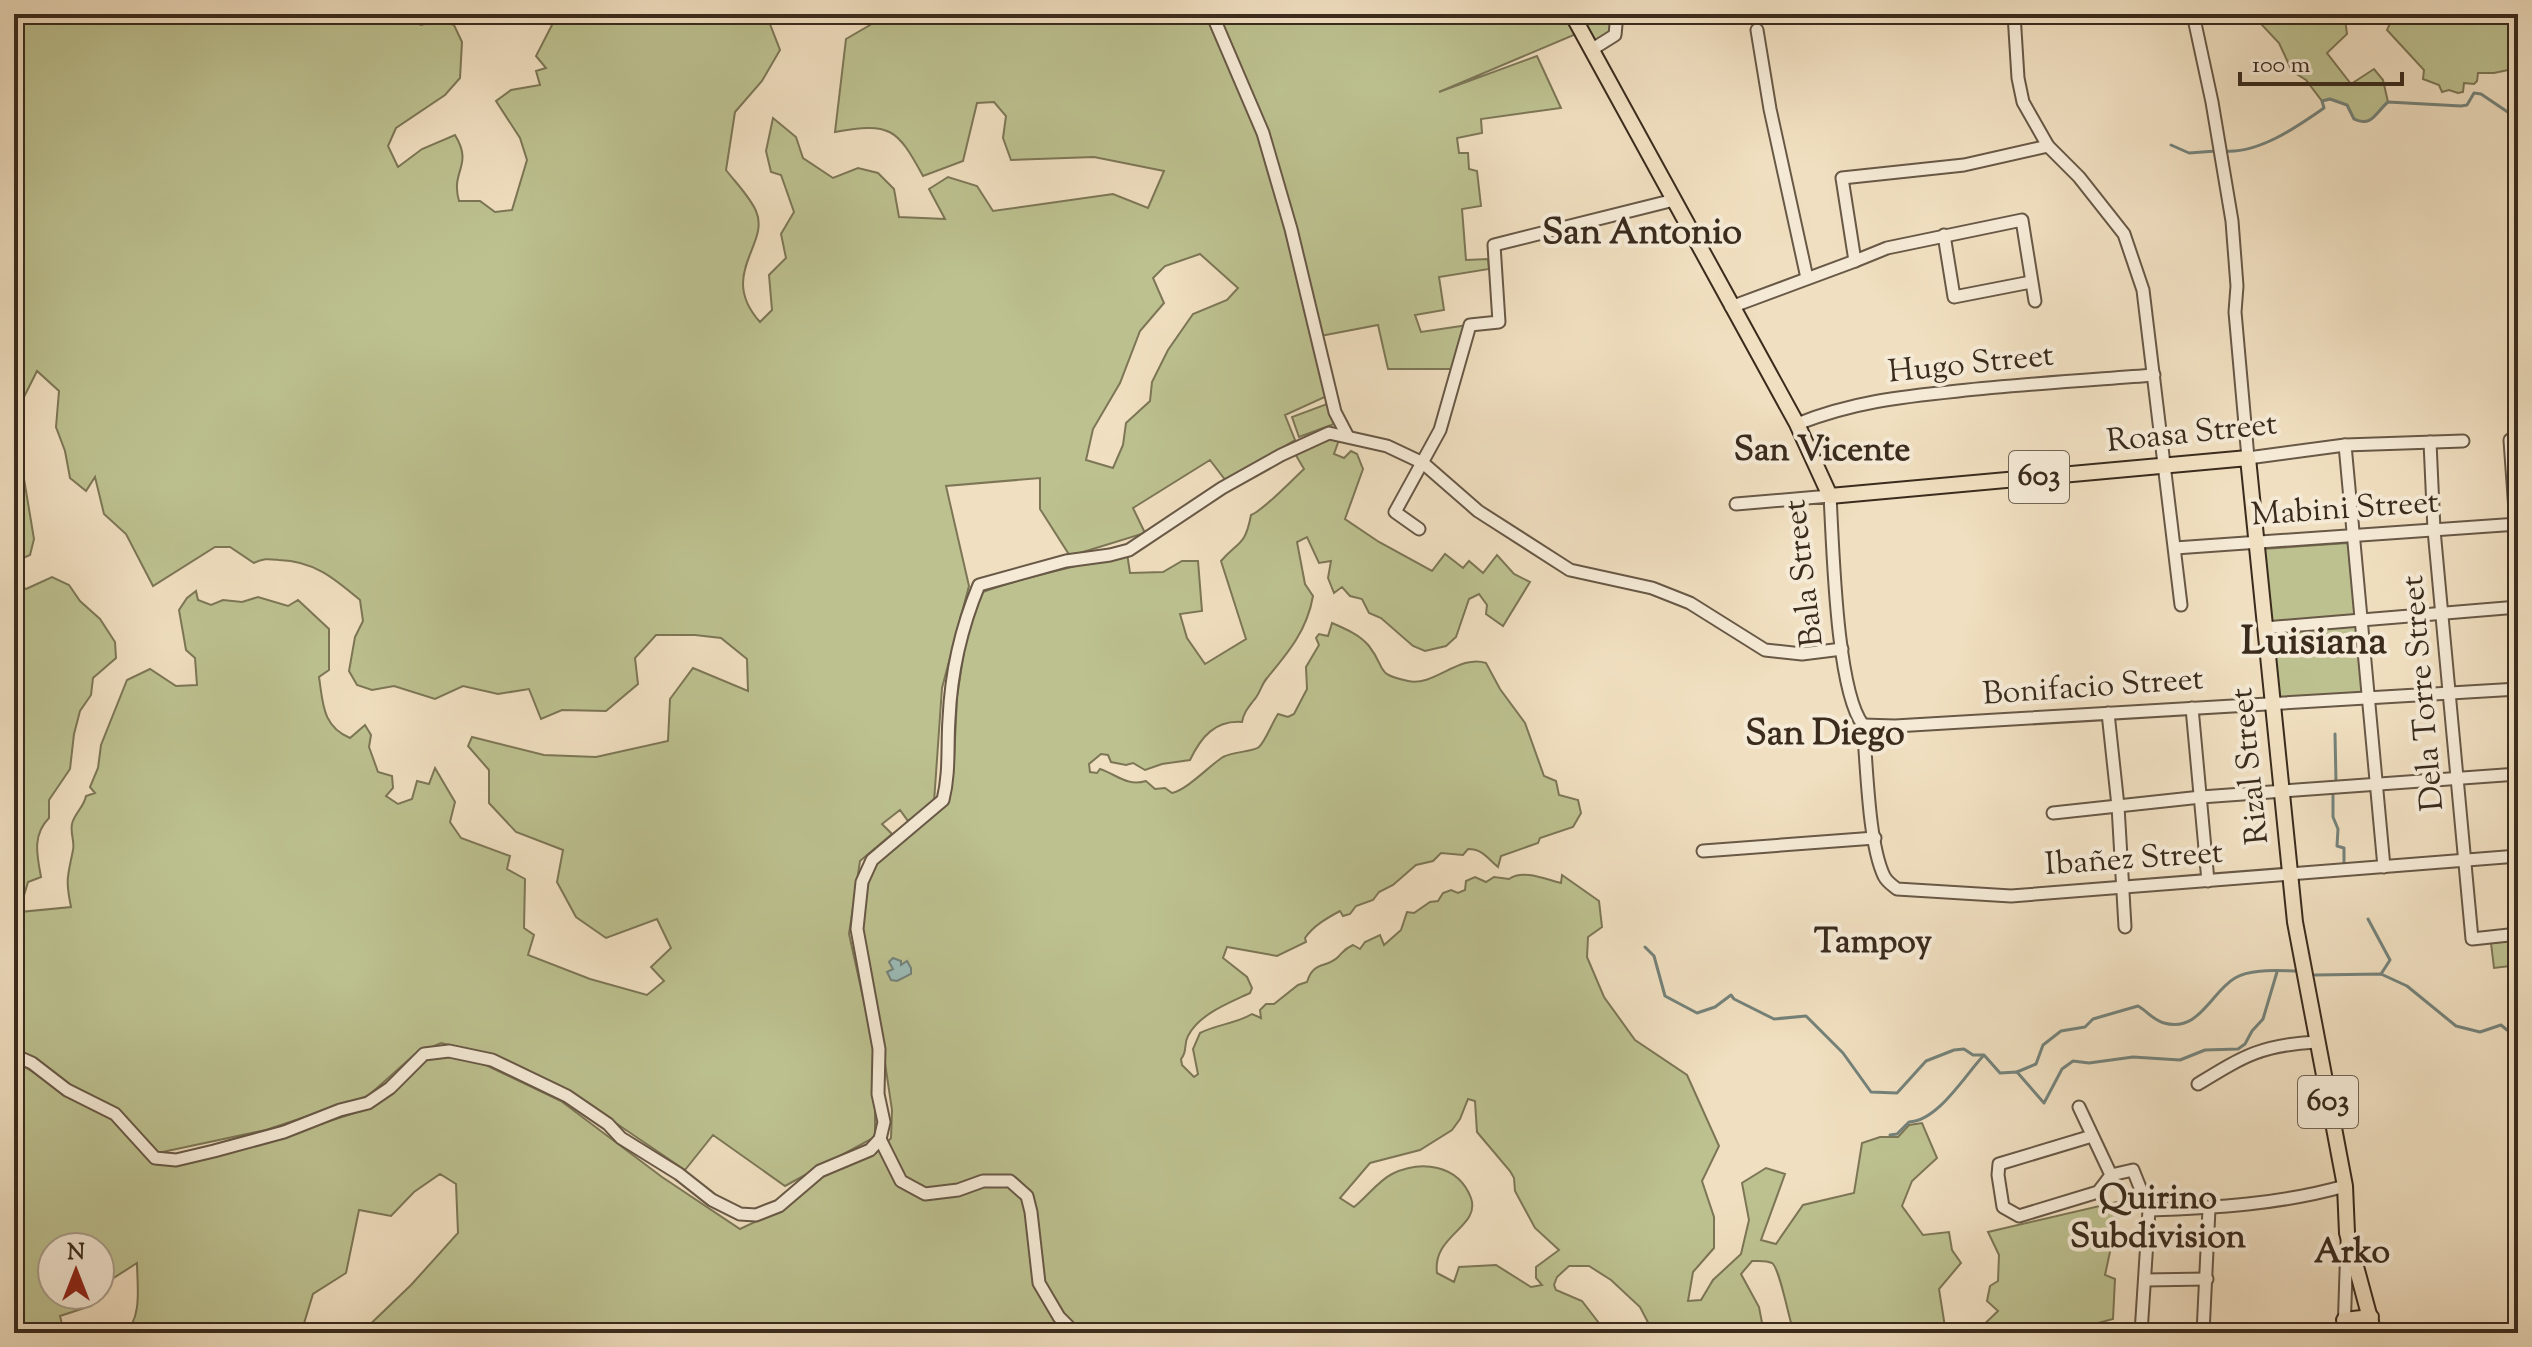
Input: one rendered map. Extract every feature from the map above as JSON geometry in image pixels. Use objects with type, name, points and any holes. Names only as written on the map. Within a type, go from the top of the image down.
[{"type":"main road","name":"Bala Street","points":[[1572,14],[1797,424],[1830,496]]},
{"type":"main road","name":"Roasa Street","points":[[1830,496],[2248,458]]},
{"type":"main road","name":"Rizal Street","points":[[2248,458],[2290,874],[2316,1042]]},
{"type":"main road","name":"603","points":[[2316,1042],[2345,1186],[2347,1233],[2374,1333]]},
{"type":"main road","points":[[2344,1327],[2371,1317]]},
{"type":"street","points":[[1212,14],[1263,133],[1291,229],[1335,412],[1347,435]]},
{"type":"street","points":[[1591,50],[1615,35],[1617,14]]},
{"type":"street","points":[[2014,14],[2018,78],[2023,102],[2048,146],[2079,177],[2124,234],[2143,290],[2181,605]]},
{"type":"street","points":[[2193,14],[2232,221],[2237,286],[2235,312],[2248,458]]},
{"type":"street","points":[[1757,30],[1770,109],[1807,278]]},
{"type":"street","points":[[1855,261],[1842,178],[1964,165],[2048,146]]},
{"type":"street","points":[[1419,529],[1395,512],[1440,430],[1470,325],[1499,322],[1494,245],[1674,200]]},
{"type":"street","points":[[1731,307],[1887,248],[2022,220],[2035,301]]},
{"type":"street","points":[[1944,235],[1954,297],[2031,282]]},
{"type":"street","name":"Hugo Street","points":[[1797,424],[1831,411],[1895,398],[1999,386],[2154,375]]},
{"type":"street","points":[[14,1055],[32,1063],[67,1090],[115,1114],[155,1158],[176,1160],[284,1132],[368,1103],[390,1088],[424,1054],[449,1051],[492,1060],[567,1096],[608,1124],[621,1138],[679,1174],[712,1200],[740,1214],[756,1215],[779,1206],[820,1171],[870,1150],[880,1139],[884,1122],[878,1094],[879,1049],[857,929],[862,882],[872,860],[943,800],[949,768],[949,717],[960,635],[979,585],[1066,561],[1129,550],[1222,488],[1329,433],[1387,446],[1423,463],[1478,511],[1570,570],[1652,588],[1677,598],[1765,650],[1802,654],[1842,649]]},
{"type":"street","points":[[2514,439],[2518,553]]},
{"type":"street","name":"Roasa Street","points":[[2248,458],[2345,445],[2463,441]]},
{"type":"street","name":"Dela Torre Street","points":[[2430,442],[2434,530],[2472,939],[2518,934]]},
{"type":"street","points":[[2345,445],[2384,867]]},
{"type":"street","name":"Roasa Street","points":[[1736,504],[1830,496]]},
{"type":"street","name":"Bala Street","points":[[1830,496],[1842,649],[1856,715],[1863,725],[1875,838],[1883,874],[1887,882],[1897,889]]},
{"type":"street","name":"Mabini Street","points":[[2175,548],[2517,524]]},
{"type":"street","points":[[2265,628],[2518,607]]},
{"type":"street","name":"Bonifacio Street","points":[[1863,725],[1911,726],[2518,689]]},
{"type":"street","points":[[2192,708],[2208,881]]},
{"type":"street","points":[[2108,713],[2118,806],[2125,927]]},
{"type":"street","points":[[2053,813],[2201,797],[2518,774]]},
{"type":"street","points":[[1703,851],[1875,838]]},
{"type":"street","name":"Ibañez Street","points":[[1897,889],[2011,896],[2518,856]]},
{"type":"street","points":[[2198,1084],[2245,1055],[2280,1044],[2316,1042]]},
{"type":"street","points":[[2079,1107],[2111,1175]]},
{"type":"street","points":[[2092,1136],[1999,1164],[2003,1207],[2019,1216],[2098,1192],[2111,1175],[2133,1170],[2149,1210],[2141,1333]]},
{"type":"street","points":[[880,1139],[901,1181],[925,1194],[958,1190],[983,1181],[1010,1181],[1027,1196],[1039,1283],[1059,1317],[1075,1333]]},
{"type":"street","points":[[2149,1210],[2209,1209],[2311,1196],[2345,1186]]},
{"type":"street","points":[[2203,1333],[2209,1209]]},
{"type":"street","points":[[2344,1327],[2347,1233]]},
{"type":"street","points":[[2145,1280],[2207,1279]]},
{"type":"green space","points":[[14,14],[399,14],[421,25],[440,20],[454,25],[462,42],[460,78],[445,95],[396,128],[388,146],[398,167],[422,149],[455,135],[462,154],[457,182],[459,201],[480,201],[495,212],[512,210],[527,160],[520,138],[496,101],[511,90],[540,85],[536,71],[546,68],[536,56],[553,23],[547,14],[766,14],[780,50],[762,81],[735,112],[726,170],[747,195],[759,223],[744,274],[743,289],[748,305],[760,322],[772,310],[769,275],[786,258],[781,234],[794,212],[781,175],[771,172],[766,151],[773,118],[796,137],[803,158],[833,178],[858,168],[878,173],[894,189],[899,217],[945,219],[929,189],[948,177],[977,186],[993,211],[1113,194],[1148,208],[1164,171],[1094,157],[1011,160],[1003,138],[1006,116],[994,102],[977,103],[963,161],[923,176],[906,147],[890,132],[868,128],[835,132],[846,39],[870,25],[861,14],[1564,14],[1576,34],[1439,92],[1537,56],[1561,108],[1481,119],[1482,133],[1457,138],[1459,153],[1468,153],[1469,169],[1477,171],[1481,206],[1462,209],[1466,260],[1488,259],[1489,269],[1439,277],[1444,310],[1415,315],[1421,332],[1468,325],[1455,369],[1388,369],[1378,325],[1315,337],[1327,396],[1285,415],[1295,440],[1226,481],[1210,460],[1133,508],[1145,533],[1070,556],[1040,509],[1040,478],[946,486],[969,586],[942,688],[934,802],[908,821],[900,810],[882,824],[892,834],[860,861],[849,934],[875,1052],[875,1137],[785,1186],[713,1135],[685,1170],[561,1086],[493,1055],[441,1043],[415,1054],[368,1096],[266,1130],[158,1153],[116,1108],[67,1084],[14,1049],[14,581],[26,589],[52,577],[69,585],[80,601],[100,619],[115,642],[116,658],[93,678],[91,695],[80,711],[70,769],[49,800],[49,818],[38,838],[41,877],[28,882],[19,912],[71,907],[68,883],[73,847],[72,824],[86,796],[95,793],[90,787],[98,768],[101,745],[127,680],[150,669],[176,686],[197,685],[195,658],[186,650],[179,610],[187,598],[196,591],[198,600],[211,605],[223,600],[242,602],[258,597],[288,606],[298,600],[329,629],[329,670],[319,677],[323,705],[329,720],[350,738],[365,725],[371,735],[369,747],[378,772],[392,776],[393,788],[386,796],[398,804],[412,799],[417,781],[429,784],[435,768],[455,802],[450,822],[461,838],[510,856],[507,869],[525,879],[524,928],[534,935],[528,955],[590,979],[647,995],[664,981],[651,967],[671,948],[657,919],[606,938],[576,917],[557,882],[563,850],[516,832],[489,803],[489,770],[468,746],[472,737],[544,755],[596,757],[668,741],[670,699],[693,668],[748,691],[747,659],[721,638],[695,635],[656,635],[635,658],[638,684],[606,711],[562,710],[541,719],[529,689],[498,694],[463,686],[435,699],[394,686],[372,690],[357,685],[349,671],[355,637],[363,621],[360,600],[313,567],[272,559],[254,563],[230,547],[215,547],[153,586],[126,534],[104,514],[95,477],[86,491],[70,478],[56,427],[59,391],[37,371],[23,399],[14,403]],"holes":[[[1200,254],[1238,288],[1227,300],[1193,314],[1168,350],[1152,382],[1150,401],[1126,423],[1123,445],[1113,468],[1086,460],[1093,429],[1120,383],[1140,331],[1164,303],[1153,278],[1165,266]]]},
{"type":"green space","points":[[1578,14],[1614,14],[1613,32],[1594,43]]},
{"type":"green space","points":[[2262,14],[2347,14],[2347,34],[2327,53],[2351,84],[2374,69],[2383,80],[2388,102],[2365,122],[2354,119],[2347,105],[2330,99],[2322,101],[2306,80],[2292,71],[2279,43],[2261,24]]},
{"type":"green space","points":[[2394,14],[2518,14],[2518,68],[2478,73],[2474,84],[2464,83],[2463,92],[2442,92],[2439,85],[2423,79],[2424,70],[2387,30]]},
{"type":"green space","points":[[1327,404],[1334,424],[1299,437],[1292,417]]},
{"type":"green space","points":[[1328,436],[1340,437],[1334,454],[1344,458],[1351,451],[1357,454],[1363,469],[1345,519],[1432,571],[1445,554],[1463,568],[1469,561],[1483,573],[1497,555],[1514,574],[1530,582],[1503,626],[1486,614],[1487,605],[1479,594],[1469,599],[1456,637],[1446,646],[1425,651],[1413,646],[1381,618],[1369,613],[1362,599],[1350,596],[1342,587],[1334,593],[1328,578],[1331,561],[1319,563],[1307,537],[1297,542],[1305,584],[1313,596],[1310,609],[1289,651],[1265,681],[1242,722],[1224,724],[1210,732],[1190,760],[1145,770],[1133,763],[1111,762],[1108,755],[1101,754],[1089,764],[1090,772],[1097,773],[1100,769],[1127,781],[1146,781],[1155,789],[1165,788],[1172,793],[1223,757],[1259,747],[1278,714],[1288,717],[1294,714],[1307,689],[1306,667],[1319,645],[1316,638],[1319,634],[1328,636],[1332,623],[1369,646],[1385,673],[1408,681],[1418,682],[1466,663],[1486,663],[1500,689],[1525,723],[1544,776],[1556,781],[1559,795],[1578,800],[1581,813],[1573,827],[1501,856],[1498,867],[1473,849],[1468,849],[1463,855],[1441,853],[1433,861],[1416,865],[1393,885],[1379,892],[1373,900],[1356,906],[1350,914],[1343,916],[1340,911],[1325,919],[1308,934],[1306,942],[1277,956],[1227,947],[1223,958],[1247,977],[1252,988],[1250,993],[1199,1021],[1187,1039],[1182,1065],[1194,1077],[1198,1074],[1193,1049],[1200,1033],[1252,1014],[1261,1018],[1260,1010],[1266,1004],[1274,1004],[1298,985],[1307,982],[1313,970],[1334,961],[1350,946],[1360,949],[1365,942],[1380,935],[1384,945],[1401,930],[1407,912],[1414,913],[1430,902],[1438,901],[1443,893],[1465,890],[1466,881],[1475,877],[1486,882],[1494,877],[1509,879],[1527,875],[1561,883],[1562,875],[1599,901],[1602,927],[1588,937],[1587,957],[1604,997],[1635,1040],[1687,1075],[1719,1146],[1702,1181],[1714,1217],[1714,1248],[1693,1272],[1688,1301],[1701,1300],[1713,1280],[1741,1254],[1749,1220],[1742,1183],[1766,1168],[1785,1174],[1761,1240],[1776,1244],[1803,1205],[1854,1193],[1862,1143],[1880,1137],[1898,1137],[1909,1125],[1922,1123],[1937,1158],[1912,1181],[1902,1206],[1923,1235],[1949,1232],[1952,1250],[1961,1263],[1939,1289],[1945,1327],[1943,1333],[1787,1333],[1792,1326],[1775,1266],[1767,1261],[1752,1261],[1741,1274],[1759,1307],[1764,1333],[1718,1333],[1716,1328],[1695,1329],[1692,1333],[1653,1332],[1640,1307],[1611,1280],[1589,1266],[1569,1266],[1557,1277],[1556,1290],[1582,1301],[1605,1331],[1602,1333],[361,1333],[411,1285],[458,1233],[456,1184],[440,1174],[414,1192],[391,1216],[359,1210],[346,1273],[313,1294],[302,1330],[298,1333],[124,1333],[130,1327],[136,1310],[137,1263],[116,1276],[116,1231],[36,1231],[36,1311],[76,1311],[60,1316],[64,1333],[14,1333],[14,1061],[112,1117],[153,1161],[172,1165],[229,1153],[367,1109],[419,1064],[432,1057],[452,1055],[488,1066],[561,1101],[662,1177],[740,1229],[784,1208],[821,1178],[847,1163],[879,1151],[891,1138],[892,1110],[866,959],[861,917],[864,890],[877,860],[947,800],[954,762],[957,697],[965,644],[980,593],[1127,553],[1130,573],[1163,572],[1182,561],[1198,561],[1202,611],[1180,614],[1187,638],[1205,664],[1246,639],[1221,561],[1243,538],[1251,515],[1304,469],[1294,452]],"holes":[[[1468,1099],[1475,1101],[1477,1132],[1510,1171],[1515,1191],[1535,1228],[1559,1250],[1536,1267],[1536,1278],[1542,1285],[1531,1287],[1496,1265],[1459,1267],[1454,1282],[1437,1273],[1437,1260],[1442,1249],[1469,1217],[1472,1208],[1465,1187],[1448,1172],[1426,1166],[1415,1167],[1392,1174],[1354,1207],[1340,1198],[1370,1163],[1420,1150],[1452,1130]]]},
{"type":"green space","points":[[14,440],[34,539],[30,555],[14,562]]},
{"type":"green space","points":[[2348,543],[2366,693],[2278,698],[2262,549]]},
{"type":"green space","points":[[2518,940],[2518,965],[2494,968],[2491,943]]},
{"type":"green space","points":[[2121,1201],[2105,1275],[2115,1279],[2113,1319],[2098,1323],[2099,1333],[1975,1333],[1998,1311],[1987,1301],[1990,1286],[1998,1281],[1999,1255],[1988,1232]]},
{"type":"water","points":[[893,958],[901,961],[901,965],[907,961],[911,974],[897,981],[891,980],[887,972],[893,969],[889,962]]},
{"type":"waterway","points":[[2224,151],[2250,148],[2277,138],[2324,108],[2322,101],[2330,99],[2347,105],[2354,119],[2365,122],[2388,102],[2461,106],[2467,105],[2474,93],[2481,94],[2518,119]]},
{"type":"waterway","points":[[2171,145],[2189,153],[2216,151]]},
{"type":"waterway","points":[[2335,734],[2336,782]]},
{"type":"waterway","points":[[2333,795],[2337,846],[2344,848],[2344,865]]},
{"type":"waterway","points":[[2368,919],[2390,960],[2381,974]]},
{"type":"waterway","points":[[1645,947],[1654,956],[1665,996],[1697,1013],[1715,1007],[1731,995],[1774,1019],[1806,1016],[1843,1053],[1871,1092],[1897,1093],[1926,1061],[1954,1050],[1964,1049],[1973,1055],[1983,1055]]},
{"type":"waterway","points":[[2017,1072],[2036,1064],[2043,1045],[2061,1031],[2085,1027],[2093,1019],[2138,1006],[2157,1020],[2176,1025],[2196,1017],[2235,978],[2266,971],[2298,971]]},
{"type":"waterway","points":[[1890,1135],[1897,1134],[1909,1122],[1920,1120],[1940,1106],[1984,1055],[2000,1073],[2017,1072],[2044,1103],[2062,1069],[2073,1061],[2089,1063],[2133,1057],[2180,1060],[2205,1050],[2238,1049],[2263,1019],[2277,972]]},
{"type":"waterway","points":[[2315,975],[2381,974],[2407,986],[2456,1026],[2480,1032],[2501,1025],[2507,1030],[2518,1030]]},
{"type":"district","name":"San Antonio","points":[[1642,234]]},
{"type":"district","name":"San Vicente","points":[[1822,451]]},
{"type":"district","name":"Luisiana","points":[[2314,643]]},
{"type":"district","name":"San Diego","points":[[1825,735]]},
{"type":"district","name":"Tampoy","points":[[1873,943]]},
{"type":"district","name":"Quirino Subdivision","points":[[2158,1218]]},
{"type":"district","name":"Arko","points":[[2352,1253]]}]
